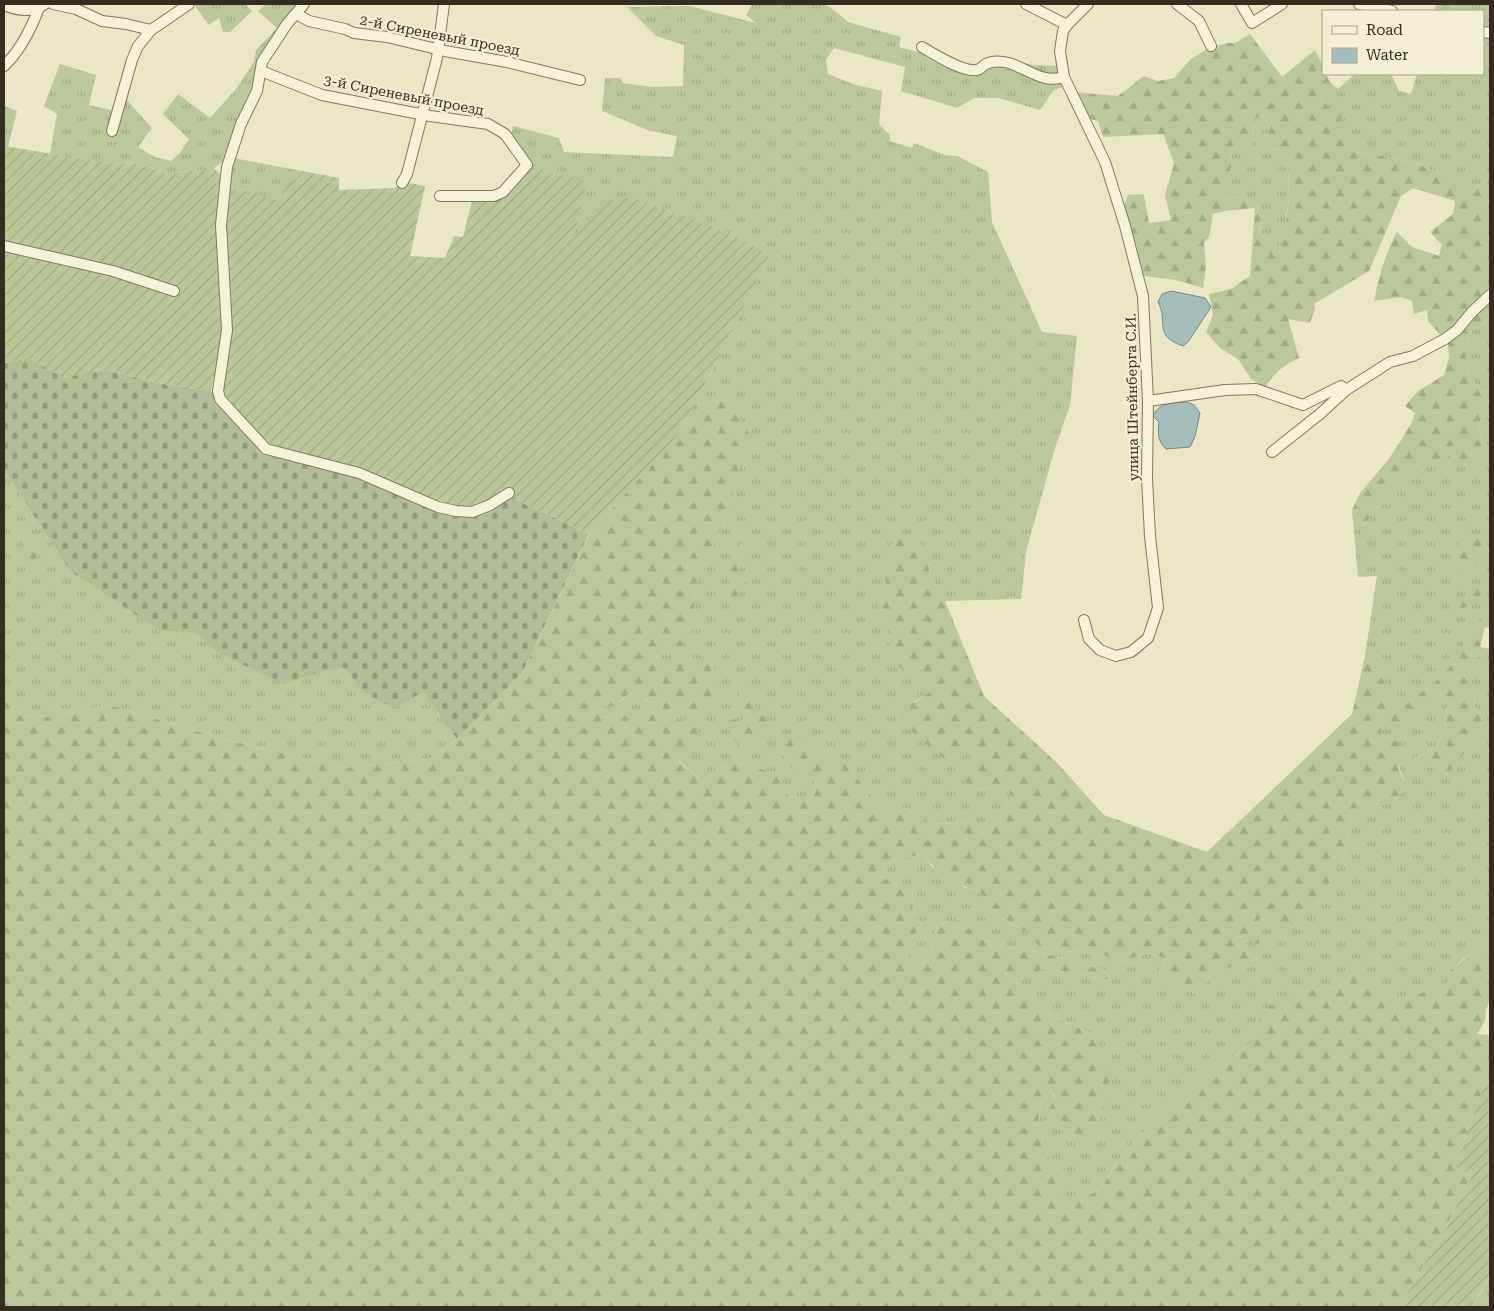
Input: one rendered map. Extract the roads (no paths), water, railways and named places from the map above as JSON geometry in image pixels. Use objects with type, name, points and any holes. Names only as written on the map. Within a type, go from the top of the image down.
[{"type":"street","points":[[112,131],[132,60],[138,46],[151,30],[189,4]]},
{"type":"street","points":[[304,4],[266,53],[262,62],[257,91],[241,124],[227,168],[220,225],[227,330],[218,382],[220,400],[266,449],[359,472],[438,507],[456,512],[472,512],[490,505],[509,493]]},
{"type":"street","points":[[402,183],[407,174],[423,114],[438,49],[444,4]]},
{"type":"street","points":[[1026,4],[1068,25],[1088,4]]},
{"type":"street","points":[[1177,4],[1199,21],[1211,46]]},
{"type":"street","points":[[1241,4],[1252,23],[1282,4]]},
{"type":"street","points":[[1359,4],[1387,10]]},
{"type":"street","points":[[4,5],[21,10],[45,5],[76,10],[102,21],[151,30]]},
{"type":"street","points":[[4,66],[15,54],[45,5]]},
{"type":"street","name":"2-й Сиреневый проезд","points":[[296,14],[309,21],[345,29],[354,33],[387,37],[507,62],[580,80]]},
{"type":"street","name":"улица Штейнберга С.И.","points":[[1068,25],[1063,31],[1060,51],[1064,76],[1105,162],[1143,296],[1148,401],[1146,479],[1158,608],[1148,638],[1131,652],[1116,656],[1100,650],[1089,639],[1084,620]]},
{"type":"street","points":[[922,47],[952,64],[973,70],[978,70],[986,64],[998,61],[1009,63],[1039,76],[1055,80],[1064,76]]},
{"type":"street","name":"3-й Сиреневый проезд","points":[[261,72],[322,95],[488,124],[506,134],[527,165],[502,192],[494,196],[440,196]]},
{"type":"street","points":[[4,246],[113,271],[174,292]]},
{"type":"street","points":[[1272,452],[1321,413],[1346,390],[1390,362],[1413,356],[1445,339],[1457,330],[1490,295]]},
{"type":"street","points":[[1148,401],[1225,390],[1256,389],[1303,405],[1341,386],[1346,390]]},
{"type":"water","points":[[1171,291],[1205,298],[1211,307],[1188,342],[1183,346],[1173,342],[1164,333],[1161,309],[1158,302],[1162,294]]},
{"type":"water","points":[[1187,402],[1194,405],[1200,413],[1195,436],[1190,447],[1166,449],[1159,437],[1159,422],[1153,416],[1163,406]]}]
